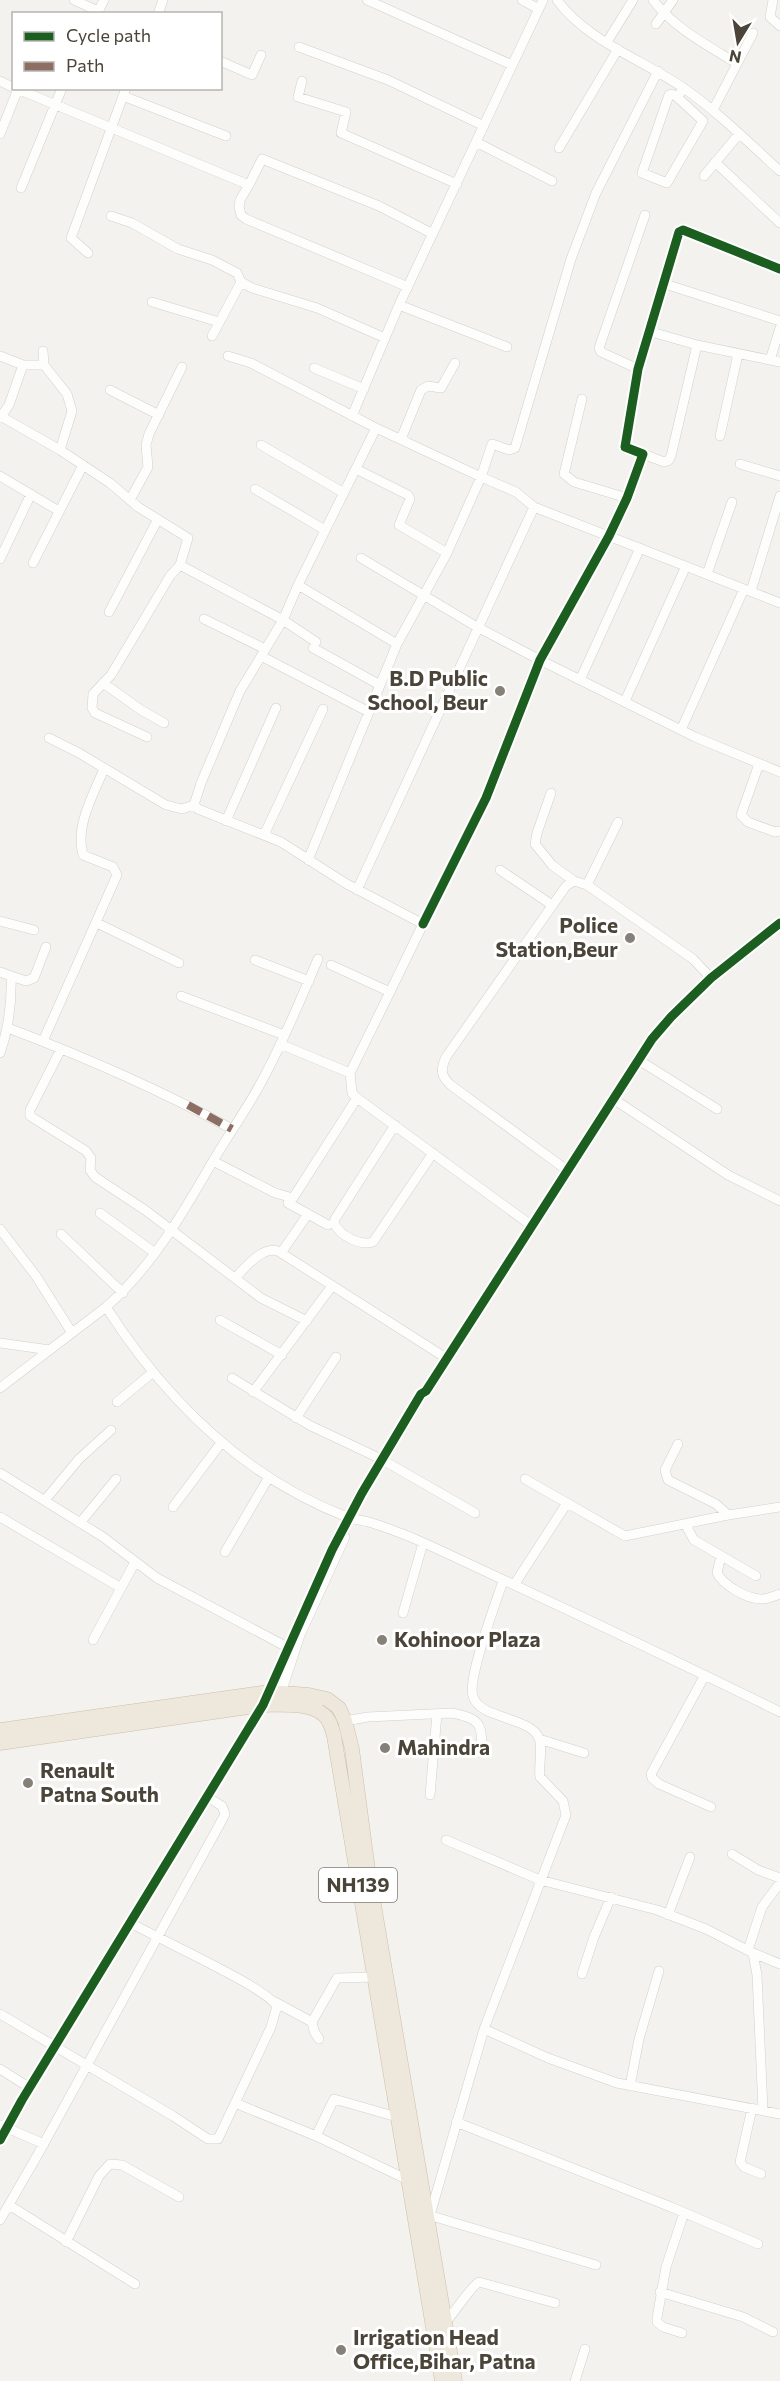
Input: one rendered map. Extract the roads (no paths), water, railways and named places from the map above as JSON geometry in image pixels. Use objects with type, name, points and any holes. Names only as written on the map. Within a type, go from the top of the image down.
[{"type":"highway","name":"NH139","points":[[0,1730],[81,1725],[309,1695],[327,1699],[339,1708],[352,1749],[397,2117],[408,2180],[423,2213],[442,2381]]},
{"type":"highway","name":"NH139","points":[[273,1699],[313,1709],[325,1715],[334,1736],[455,2381]]},
{"type":"highway","name":"NH139","points":[[0,1743],[81,1725]]},
{"type":"street","points":[[74,0],[97,12],[104,0]]},
{"type":"street","points":[[367,0],[512,64]]},
{"type":"street","points":[[352,416],[399,305],[541,5],[522,0]]},
{"type":"street","points":[[557,0],[578,23],[658,71],[713,110],[780,171]]},
{"type":"street","points":[[607,42],[633,0]]},
{"type":"street","points":[[653,0],[663,13],[701,42],[736,63]]},
{"type":"street","points":[[656,24],[673,0]]},
{"type":"street","points":[[773,0],[770,17],[780,26]]},
{"type":"street","points":[[713,110],[753,33]]},
{"type":"street","points":[[299,47],[388,80],[484,126]]},
{"type":"street","points":[[559,148],[618,49]]},
{"type":"street","points":[[222,62],[252,75],[261,55]]},
{"type":"street","points":[[308,860],[397,644],[447,554],[481,477],[492,444],[509,450],[515,448],[571,259],[596,193],[658,71]]},
{"type":"street","points":[[302,81],[298,97],[346,112],[341,133],[457,184]]},
{"type":"street","points":[[677,98],[684,88]]},
{"type":"street","points":[[0,134],[16,90]]},
{"type":"street","points":[[19,90],[249,185]]},
{"type":"street","points":[[21,188],[61,90]]},
{"type":"street","points":[[88,253],[71,238],[124,92],[226,136]]},
{"type":"street","points":[[672,94],[677,98],[704,121],[667,183],[642,173],[669,95],[672,94]]},
{"type":"street","points":[[704,176],[739,134]]},
{"type":"street","points":[[476,142],[552,181]]},
{"type":"street","points":[[408,287],[246,219],[241,215],[239,207],[249,185],[262,159],[379,206],[433,234]]},
{"type":"street","points":[[715,162],[780,223]]},
{"type":"street","points":[[638,369],[601,352],[599,348],[645,215]]},
{"type":"street","points":[[111,216],[132,223],[178,249],[212,260],[237,273],[241,282],[252,288],[317,308],[386,338]]},
{"type":"street","points":[[697,345],[668,461],[664,462],[625,447],[638,369],[662,283],[680,230],[780,269]]},
{"type":"street","points":[[212,336],[241,282]]},
{"type":"street","points":[[662,283],[780,321]]},
{"type":"street","points":[[152,302],[219,322]]},
{"type":"street","points":[[399,305],[507,347]]},
{"type":"street","points":[[770,360],[780,328]]},
{"type":"street","points":[[648,331],[697,345],[780,362]]},
{"type":"street","points":[[43,351],[45,365],[67,394],[72,411],[60,450]]},
{"type":"street","points":[[720,436],[738,354]]},
{"type":"street","points":[[0,356],[23,365],[45,365]]},
{"type":"street","points":[[228,356],[250,363],[376,428],[516,492],[534,507],[780,603]]},
{"type":"street","points":[[401,439],[421,390],[428,386],[441,388],[455,363]]},
{"type":"street","points":[[23,365],[9,405],[1,417],[60,450],[188,538],[180,566],[170,576],[111,675],[93,694],[95,712],[147,737]]},
{"type":"street","points":[[130,500],[148,467],[146,445],[182,367]]},
{"type":"street","points":[[314,368],[364,389]]},
{"type":"street","points":[[110,390],[159,415]]},
{"type":"street","points":[[582,399],[564,474],[574,482],[627,498]]},
{"type":"street","points":[[195,805],[201,783],[240,691],[283,621],[298,585],[376,428]]},
{"type":"street","points":[[261,446],[344,493]]},
{"type":"street","points":[[532,1226],[357,1098],[352,1093],[350,1073],[486,798],[540,660],[609,536],[627,498],[643,454]]},
{"type":"street","points":[[740,464],[780,476]]},
{"type":"street","points":[[33,564],[83,465]]},
{"type":"street","points":[[356,469],[408,495],[410,499],[399,525],[447,554]]},
{"type":"street","points":[[0,476],[59,511]]},
{"type":"street","points":[[255,489],[325,530]]},
{"type":"street","points":[[0,559],[31,494]]},
{"type":"street","points":[[681,730],[747,590],[779,501]]},
{"type":"street","points":[[707,574],[732,502]]},
{"type":"street","points":[[357,890],[534,507]]},
{"type":"street","points":[[109,612],[158,519]]},
{"type":"street","points":[[580,680],[640,548]]},
{"type":"street","points":[[361,558],[477,627],[540,660],[681,730],[780,772]]},
{"type":"street","points":[[180,566],[283,621],[315,645],[380,685]]},
{"type":"street","points":[[625,701],[686,566]]},
{"type":"street","points":[[298,585],[397,644]]},
{"type":"street","points":[[204,619],[369,712]]},
{"type":"street","points":[[104,683],[141,710],[164,723]]},
{"type":"street","points":[[226,821],[276,708]]},
{"type":"street","points":[[264,836],[323,709]]},
{"type":"street","points":[[49,738],[70,748],[166,806],[182,809],[195,805]]},
{"type":"street","points":[[759,764],[741,815],[748,822],[775,832],[780,831]]},
{"type":"street","points":[[43,1041],[114,886],[117,870],[83,855],[81,848],[81,829],[104,769]]},
{"type":"street","points":[[551,793],[535,844],[552,865],[574,881],[587,885],[693,958],[711,978]]},
{"type":"street","points":[[195,805],[198,809],[281,842],[357,890],[423,924]]},
{"type":"street","points":[[587,885],[618,822]]},
{"type":"street","points":[[500,870],[552,905]]},
{"type":"street","points":[[568,1171],[452,1086],[443,1077],[442,1070],[446,1057],[552,905],[566,886],[574,881]]},
{"type":"street","points":[[0,921],[34,930]]},
{"type":"street","points":[[273,1699],[287,1647],[351,1518],[383,1460],[426,1397],[426,1391],[446,1358],[568,1171],[637,1059],[670,1017],[711,978],[780,922]]},
{"type":"street","points":[[97,923],[179,963]]},
{"type":"street","points":[[0,972],[26,981],[34,978],[46,947]]},
{"type":"street","points":[[0,1388],[123,1293],[155,1253],[252,1100],[318,959]]},
{"type":"street","points":[[255,960],[309,981]]},
{"type":"street","points":[[331,965],[390,992]]},
{"type":"street","points":[[0,1053],[8,1028],[12,1000],[11,976]]},
{"type":"street","points":[[181,996],[282,1040],[350,1073]]},
{"type":"street","points":[[8,1028],[159,1091],[232,1129]]},
{"type":"street","points":[[61,1049],[30,1110],[30,1116],[86,1150],[91,1158],[90,1170],[95,1177],[133,1202],[270,1304],[307,1321]]},
{"type":"street","points":[[637,1059],[717,1109]]},
{"type":"street","points":[[213,1161],[269,1191],[293,1198],[357,1098]]},
{"type":"street","points":[[612,1098],[728,1175],[780,1201]]},
{"type":"street","points":[[395,1125],[335,1219],[334,1223],[339,1230],[357,1241],[373,1242],[432,1153]]},
{"type":"street","points":[[288,1203],[328,1225]]},
{"type":"street","points":[[100,1213],[155,1253]]},
{"type":"street","points":[[282,1252],[308,1214]]},
{"type":"street","points":[[0,1229],[36,1276],[72,1333]]},
{"type":"street","points":[[61,1234],[123,1293]]},
{"type":"street","points":[[235,1278],[264,1252],[273,1249],[282,1252],[446,1358]]},
{"type":"street","points":[[253,1392],[332,1286]]},
{"type":"street","points":[[106,1307],[152,1373],[189,1414],[221,1443],[269,1477],[351,1518],[389,1529],[423,1543],[780,1712]]},
{"type":"street","points":[[220,1320],[282,1355]]},
{"type":"street","points":[[0,1343],[50,1350]]},
{"type":"street","points":[[296,1418],[336,1357]]},
{"type":"street","points":[[117,1402],[152,1373]]},
{"type":"street","points":[[232,1378],[296,1418],[383,1460],[475,1513]]},
{"type":"street","points":[[45,1500],[79,1459],[111,1430]]},
{"type":"street","points":[[173,1507],[221,1443]]},
{"type":"street","points":[[678,1444],[665,1470],[668,1480],[716,1504],[728,1515]]},
{"type":"street","points":[[0,1473],[103,1537],[157,1578],[287,1647]]},
{"type":"street","points":[[225,1552],[269,1477]]},
{"type":"street","points":[[80,1523],[116,1479]]},
{"type":"street","points":[[525,1479],[625,1536],[780,1507]]},
{"type":"street","points":[[514,1586],[567,1503]]},
{"type":"street","points":[[0,1517],[121,1587]]},
{"type":"street","points":[[0,2140],[3,2127],[30,2088],[207,1797],[273,1699],[351,1518]]},
{"type":"street","points":[[685,1524],[694,1540],[756,1576]]},
{"type":"street","points":[[403,1613],[423,1543]]},
{"type":"street","points":[[721,1556],[717,1573],[725,1582],[755,1598],[764,1599],[780,1594]]},
{"type":"street","points":[[93,1640],[135,1562]]},
{"type":"street","points":[[503,1581],[473,1677],[472,1696],[482,1708],[524,1725],[532,1730],[539,1739],[584,1753]]},
{"type":"street","points":[[705,1675],[651,1774],[659,1784],[711,1807]]},
{"type":"street","points":[[430,1795],[437,1714]]},
{"type":"street","points":[[345,1721],[437,1714],[462,1715],[478,1722],[482,1732],[481,1753]]},
{"type":"street","points":[[539,1739],[540,1777],[563,1802],[566,1815],[484,2029],[456,2122],[423,2213],[596,2265]]},
{"type":"street","points":[[0,2220],[225,1815],[222,1806],[207,1797]]},
{"type":"street","points":[[446,1840],[540,1881],[611,1898],[706,1929],[750,1952],[780,1964]]},
{"type":"street","points":[[732,1854],[780,1880],[762,1907],[750,1952],[757,1975],[763,2110]]},
{"type":"street","points":[[668,1915],[690,1857]]},
{"type":"street","points":[[582,1974],[594,1937],[611,1898]]},
{"type":"street","points":[[131,1923],[234,1977],[312,2022]]},
{"type":"street","points":[[630,2086],[639,2039],[659,1971]]},
{"type":"street","points":[[319,2039],[312,2022],[337,1978],[380,1976]]},
{"type":"street","points":[[0,2014],[211,2140],[219,2136],[271,2027],[277,2010],[275,2002]]},
{"type":"street","points":[[484,2029],[565,2065],[630,2086],[678,2093],[780,2114]]},
{"type":"street","points":[[0,2069],[30,2088]]},
{"type":"street","points":[[316,2136],[334,2099],[397,2117]]},
{"type":"street","points":[[235,2103],[316,2136],[408,2180]]},
{"type":"street","points":[[752,2108],[740,2163],[761,2174]]},
{"type":"street","points":[[456,2122],[758,2244]]},
{"type":"street","points":[[3,2127],[44,2144]]},
{"type":"street","points":[[66,2242],[99,2176],[110,2164],[122,2165],[179,2198]]},
{"type":"street","points":[[9,2205],[135,2284]]},
{"type":"street","points":[[682,2333],[663,2327],[657,2322],[660,2292],[666,2267],[684,2213]]},
{"type":"street","points":[[444,2324],[461,2305],[472,2287],[479,2282],[555,2303]]},
{"type":"street","points":[[660,2292],[743,2317],[773,2332]]},
{"type":"street","points":[[575,2381],[585,2349]]},
{"type":"place","name":"B.D Public School, Beur","points":[[500,691]]},
{"type":"place","name":"Police Station,Beur","points":[[630,938]]},
{"type":"place","name":"Kohinoor Plaza","points":[[382,1640]]},
{"type":"place","name":"Mahindra","points":[[385,1748]]},
{"type":"place","name":"Renault Patna South","points":[[28,1783]]},
{"type":"place","name":"Irrigation Head Office,Bihar, Patna","points":[[341,2350]]}]
